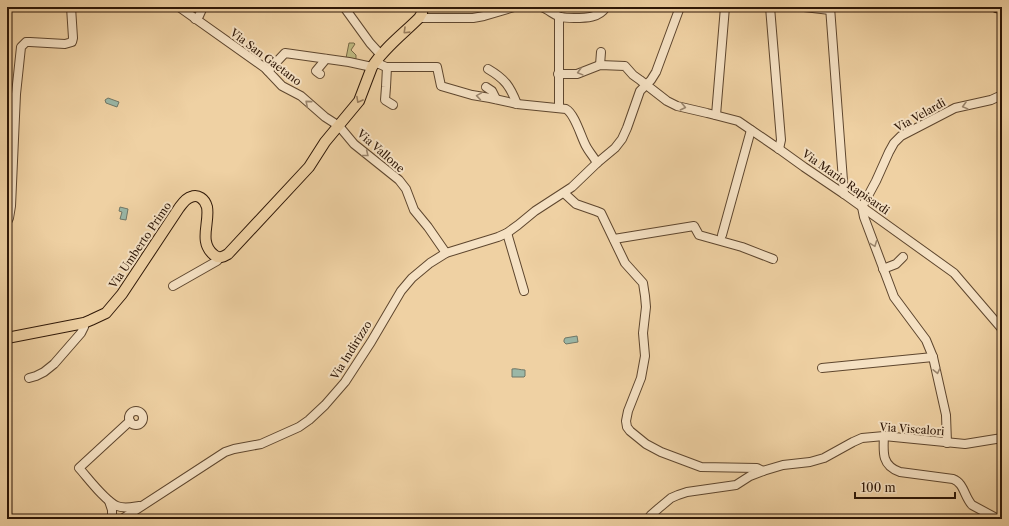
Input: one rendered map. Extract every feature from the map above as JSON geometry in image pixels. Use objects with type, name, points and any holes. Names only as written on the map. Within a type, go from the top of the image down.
[{"type":"main road","points":[[220,257],[224,257],[228,254],[309,167],[326,142],[359,101],[376,61],[419,18],[423,7]]},
{"type":"main road","points":[[996,7],[1002,8]]},
{"type":"main road","name":"Via Umberto Primo","points":[[7,338],[84,322],[106,313],[122,294],[179,208],[190,197],[201,197],[206,205],[205,240],[212,254],[220,257]]},
{"type":"street","points":[[7,222],[11,206],[16,94],[21,47],[26,42],[65,44],[72,42],[71,7]]},
{"type":"street","name":"Via San Gaetano","points":[[179,7],[268,71],[282,86],[301,96],[325,117],[339,126]]},
{"type":"street","points":[[194,19],[199,16],[203,7]]},
{"type":"street","points":[[344,7],[370,42],[376,61]]},
{"type":"street","points":[[419,18],[473,18],[514,7]]},
{"type":"street","points":[[541,7],[556,12],[563,18],[592,17],[600,13],[606,7]]},
{"type":"street","name":"Via Indirizzo","points":[[122,519],[225,452],[234,448],[262,444],[299,427],[309,420],[329,401],[345,382],[371,342],[401,290],[418,272],[446,253],[508,233],[535,211],[572,187],[615,148],[622,139],[627,128],[640,91],[645,83],[656,72],[680,7]]},
{"type":"street","points":[[716,115],[725,7]]},
{"type":"street","points":[[770,7],[781,140],[779,149]]},
{"type":"street","points":[[804,7],[830,8],[844,194]]},
{"type":"street","points":[[556,12],[559,108]]},
{"type":"street","points":[[600,66],[601,52]]},
{"type":"street","points":[[268,71],[288,53],[349,62],[376,61],[387,68],[437,68],[441,86],[472,95],[517,104],[566,109],[572,116],[586,146],[598,162]]},
{"type":"street","points":[[320,74],[316,71],[326,59]]},
{"type":"street","name":"Via Mario Rapisardi","points":[[558,74],[577,74],[600,66],[624,66],[633,75],[667,101],[677,106],[738,121],[954,272],[1002,329]]},
{"type":"street","points":[[387,68],[385,100],[393,106]]},
{"type":"street","points":[[488,69],[503,79],[513,93],[517,104]]},
{"type":"street","points":[[486,87],[492,91],[496,99]]},
{"type":"street","name":"Via Velardi","points":[[862,207],[889,152],[894,143],[901,136],[955,108],[991,100],[1002,95]]},
{"type":"street","name":"Via Vallone","points":[[339,126],[354,144],[399,180],[406,188],[414,210],[446,253]]},
{"type":"street","points":[[722,235],[751,130]]},
{"type":"street","points":[[564,192],[576,204],[601,213],[625,263],[643,283],[646,307],[643,333],[645,356],[641,378],[628,411],[626,421],[627,427],[646,444],[661,452],[689,463],[702,467],[757,468],[763,470]]},
{"type":"street","points":[[862,207],[864,217],[894,297],[926,340],[933,357],[946,415],[948,443]]},
{"type":"street","points":[[614,239],[694,226],[699,235],[742,247],[773,259]]},
{"type":"street","points":[[508,233],[524,291]]},
{"type":"street","points":[[173,286],[218,261],[220,257]]},
{"type":"street","points":[[884,269],[896,264],[903,257]]},
{"type":"street","points":[[29,378],[44,372],[54,364],[81,333],[84,327],[84,322]]},
{"type":"street","points":[[822,368],[933,357]]},
{"type":"street","points":[[130,421],[79,468],[109,501],[117,506],[141,506]]},
{"type":"street","points":[[884,436],[883,448],[886,461],[894,470],[953,478],[960,483],[972,504],[998,519]]},
{"type":"street","name":"Via Viscalori","points":[[648,519],[671,498],[678,495],[687,492],[736,485],[763,470],[783,465],[810,462],[824,458],[862,438],[884,436],[965,444],[1002,438]]},
{"type":"street","points":[[109,501],[112,510],[112,519]]},
{"type":"shaded area","points":[[349,43],[355,44],[351,50],[356,55],[356,59],[346,58]]},
{"type":"shaded area","points":[[108,98],[119,102],[117,107],[106,103],[105,100]]},
{"type":"shaded area","points":[[120,207],[128,209],[126,220],[120,219],[122,212],[119,211]]},
{"type":"shaded area","points":[[577,336],[578,342],[566,344],[564,342],[565,338]]},
{"type":"shaded area","points":[[512,369],[525,370],[525,376],[512,377]]}]
